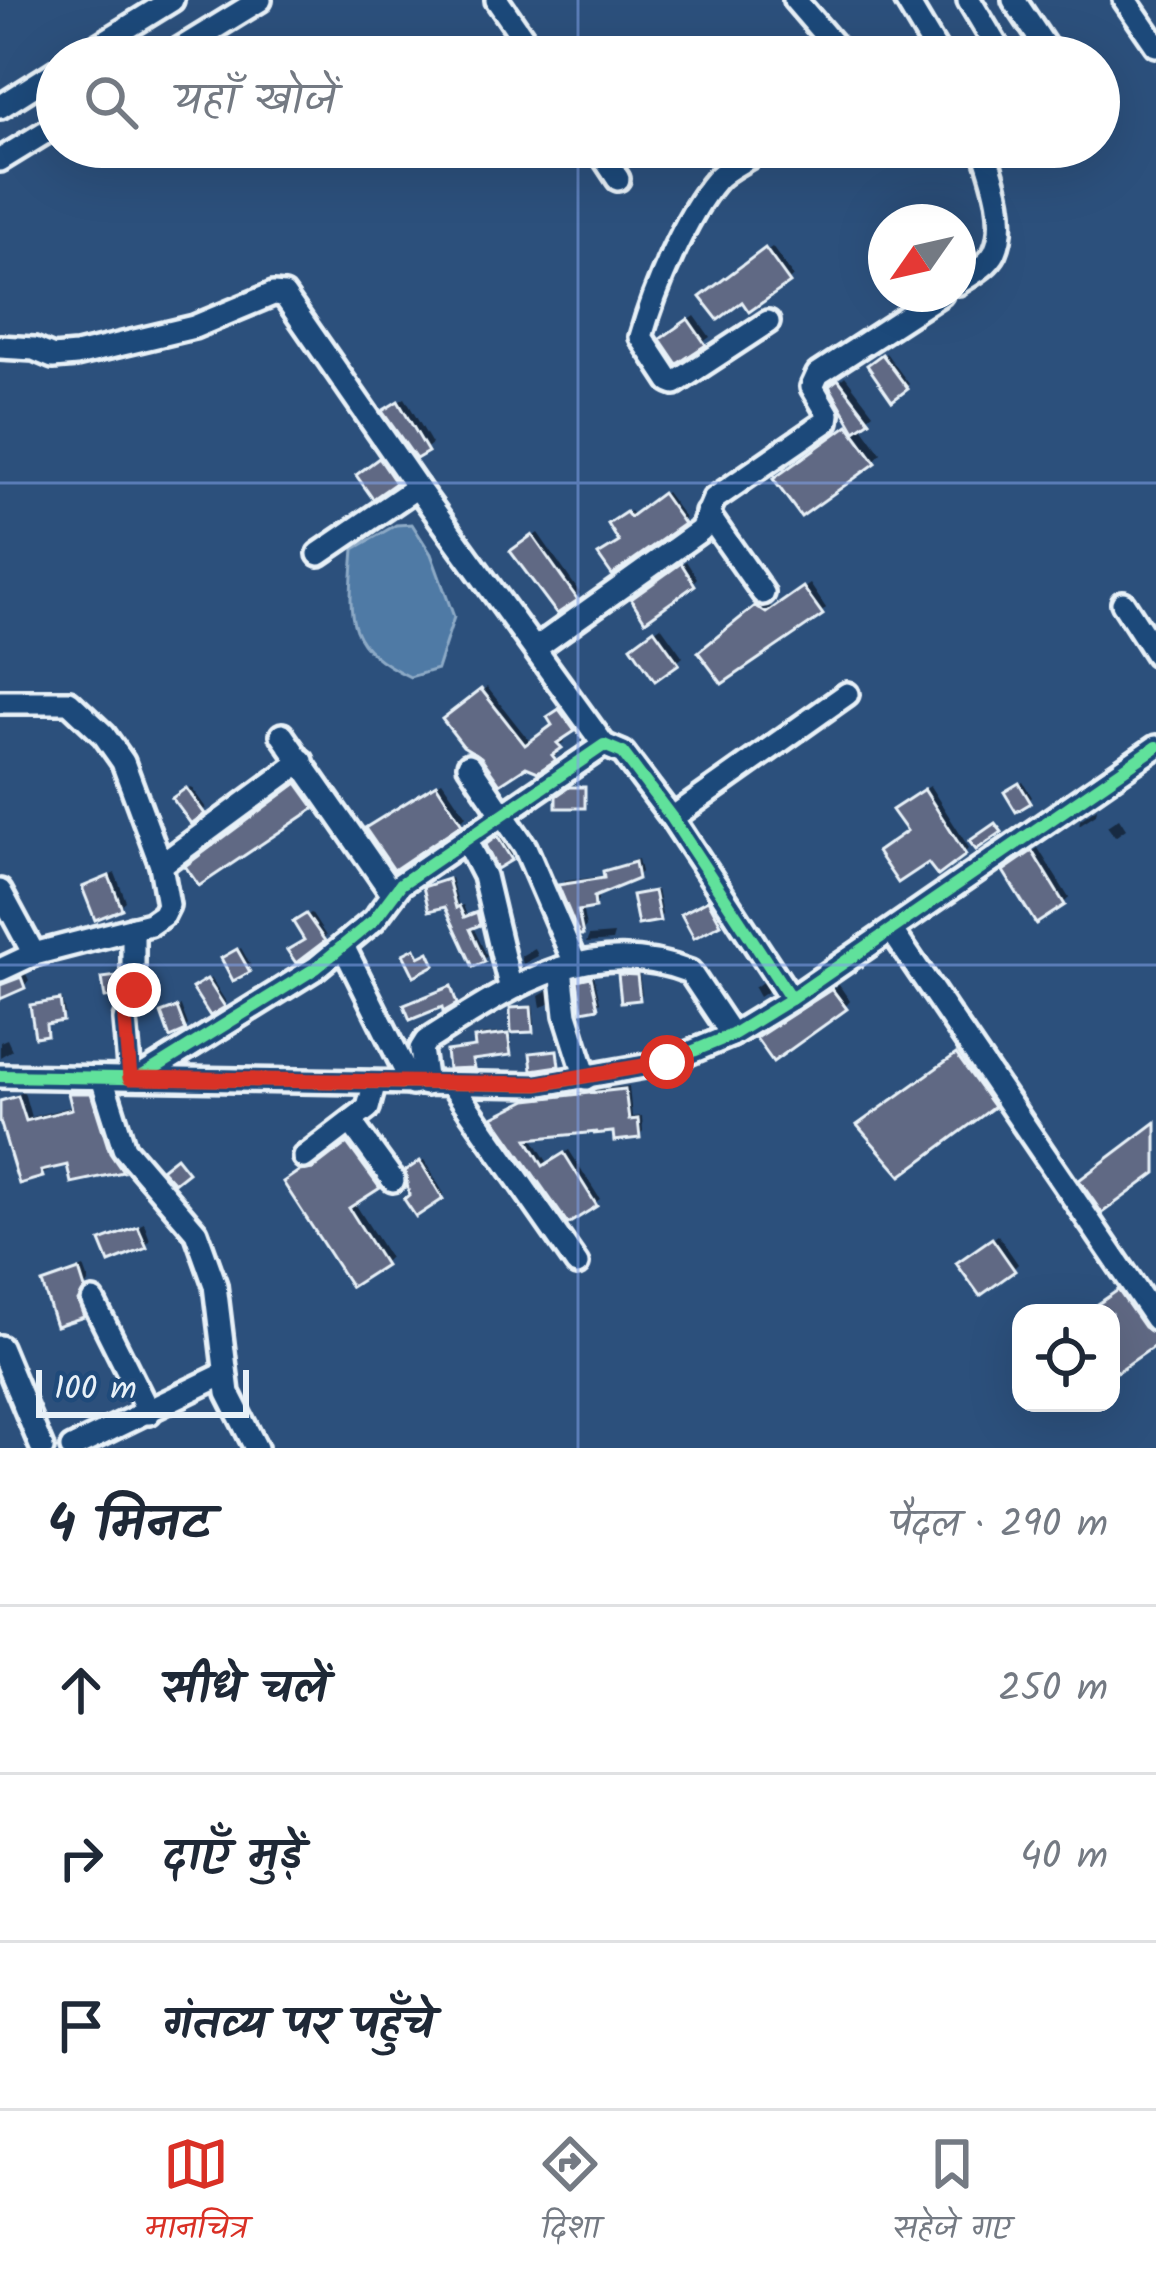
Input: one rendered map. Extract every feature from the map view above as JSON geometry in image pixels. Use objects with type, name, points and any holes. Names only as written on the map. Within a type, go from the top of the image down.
[{"type":"street","points":[[114,36],[172,0]]},
{"type":"street","points":[[201,36],[260,0]]},
{"type":"street","points":[[497,0],[522,36]]},
{"type":"street","points":[[795,0],[826,36]]},
{"type":"street","points":[[906,0],[927,36]]},
{"type":"street","points":[[969,0],[990,36]]},
{"type":"street","points":[[1014,0],[1038,36]]},
{"type":"street","points":[[1125,0],[1156,45]]},
{"type":"street","points":[[0,107],[36,84]]},
{"type":"street","points":[[0,160],[36,138]]},
{"type":"street","points":[[610,168],[618,179]]},
{"type":"street","points":[[731,168],[712,187],[678,239],[641,337],[673,383],[768,322]]},
{"type":"street","points":[[976,271],[996,251],[999,212],[988,168]]},
{"type":"street","points":[[0,347],[34,349],[52,357],[76,355],[194,327],[273,294],[284,295],[604,745],[623,753],[672,818],[791,999]]},
{"type":"street","points":[[536,648],[701,530],[714,499],[827,421],[828,414],[812,387],[818,374],[913,312]]},
{"type":"street","points":[[319,554],[417,488]]},
{"type":"street","points":[[707,513],[763,593]]},
{"type":"street","points":[[1123,603],[1156,654]]},
{"type":"street","points":[[672,818],[847,694]]},
{"type":"street","points":[[0,701],[69,702],[123,762],[160,865],[166,910],[150,924],[34,954],[0,970]]},
{"type":"street","points":[[282,735],[391,892]]},
{"type":"street","points":[[134,1078],[297,980],[379,915],[391,892],[604,745]]},
{"type":"street","points":[[0,1076],[537,1084],[667,1062],[732,1035],[791,999],[1156,747]]},
{"type":"street","points":[[160,865],[302,761]]},
{"type":"street","points":[[469,765],[505,814],[536,869],[568,965],[566,1015],[586,1078]]},
{"type":"street","points":[[466,841],[484,876],[511,986]]},
{"type":"street","points":[[0,891],[34,954]]},
{"type":"street","points":[[133,928],[134,996],[125,1020],[134,1078]]},
{"type":"street","points":[[892,931],[1156,1319]]},
{"type":"street","points":[[343,946],[419,1084]]},
{"type":"street","points":[[419,1084],[421,1049],[426,1041],[511,986],[568,965],[602,960],[646,962],[690,972],[732,1035]]},
{"type":"street","points":[[102,1078],[124,1148],[196,1232],[215,1285],[224,1374],[234,1408],[256,1448]]},
{"type":"street","points":[[304,1157],[371,1102],[374,1085]]},
{"type":"street","points":[[452,1085],[577,1264]]},
{"type":"street","points":[[351,1122],[393,1180]]},
{"type":"street","points":[[93,1301],[149,1413]]},
{"type":"street","points":[[0,1347],[42,1448]]},
{"type":"street","points":[[72,1448],[224,1374]]},
{"type":"water","points":[[412,524],[431,554],[454,617],[437,669],[410,677],[372,653],[361,640],[351,593],[354,549],[396,525]]},
{"type":"building","points":[[765,248],[790,283],[749,312],[742,302],[718,320],[700,297]]},
{"type":"building","points":[[688,319],[706,345],[677,364],[660,339]]},
{"type":"building","points":[[882,354],[908,389],[892,401],[867,365]]},
{"type":"building","points":[[838,379],[870,421],[855,431],[829,386]]},
{"type":"building","points":[[398,401],[428,452],[416,459],[382,411]]},
{"type":"building","points":[[848,425],[876,463],[801,517],[773,479]]},
{"type":"building","points":[[379,458],[396,483],[373,499],[356,475]]},
{"type":"building","points":[[662,493],[684,524],[612,575],[598,555],[619,542],[608,524],[626,512],[630,517]]},
{"type":"building","points":[[532,535],[578,600],[557,614],[510,551]]},
{"type":"building","points":[[681,563],[695,585],[645,621],[631,599]]},
{"type":"building","points":[[803,587],[823,615],[722,684],[698,652],[755,606],[766,613]]},
{"type":"building","points":[[654,629],[679,664],[655,681],[631,646]]},
{"type":"building","points":[[481,689],[525,745],[552,725],[547,717],[559,709],[575,731],[557,743],[562,748],[552,755],[556,760],[538,772],[526,767],[500,784],[481,757],[463,746],[442,719]]},
{"type":"building","points":[[297,783],[315,808],[199,886],[185,866]]},
{"type":"building","points":[[1019,783],[1031,803],[1016,812],[1004,792]]},
{"type":"building","points":[[436,784],[462,824],[394,870],[365,828]]},
{"type":"building","points":[[569,787],[585,787],[585,808],[556,808],[556,796]]},
{"type":"building","points":[[186,788],[205,814],[191,824],[172,798]]},
{"type":"building","points":[[924,789],[966,855],[938,876],[928,863],[898,883],[877,852],[907,831],[892,810]]},
{"type":"building","points":[[995,823],[1002,832],[976,850],[969,841]]},
{"type":"building","points":[[497,836],[512,860],[497,869],[485,845]]},
{"type":"building","points":[[1032,851],[1065,905],[1036,924],[1003,871]]},
{"type":"building","points":[[635,862],[638,879],[594,897],[595,908],[578,911],[583,935],[579,935],[558,885],[604,878],[603,871]]},
{"type":"building","points":[[109,876],[122,909],[95,920],[82,887]]},
{"type":"building","points":[[448,879],[456,908],[464,917],[477,912],[480,925],[470,929],[485,962],[473,967],[445,907],[429,911],[423,887]]},
{"type":"building","points":[[654,891],[660,921],[638,925],[632,895]]},
{"type":"building","points":[[708,900],[721,924],[694,938],[681,914]]},
{"type":"building","points":[[306,914],[325,941],[296,963],[287,950],[304,940],[293,922]]},
{"type":"building","points":[[415,948],[419,957],[429,952],[435,965],[414,976],[403,954]]},
{"type":"building","points":[[237,949],[250,972],[233,981],[221,958]]},
{"type":"building","points":[[618,974],[637,975],[640,1000],[621,1002]]},
{"type":"building","points":[[118,976],[117,996],[105,998],[102,978]]},
{"type":"building","points":[[21,977],[25,988],[0,999],[0,985]]},
{"type":"building","points":[[591,977],[598,1008],[582,1011],[577,980]]},
{"type":"building","points":[[207,979],[225,1007],[210,1016],[192,988]]},
{"type":"building","points":[[451,986],[457,1004],[410,1020],[404,1005]]},
{"type":"building","points":[[832,989],[847,1009],[773,1062],[756,1038]]},
{"type":"building","points":[[60,1000],[63,1021],[46,1024],[47,1035],[35,1037],[30,1005]]},
{"type":"building","points":[[177,1007],[186,1031],[170,1038],[161,1013]]},
{"type":"building","points":[[531,1007],[533,1032],[511,1033],[510,1008]]},
{"type":"building","points":[[508,1034],[511,1055],[472,1060],[474,1068],[448,1069],[446,1051],[475,1047],[474,1038]]},
{"type":"building","points":[[557,1050],[559,1066],[532,1070],[530,1053]]},
{"type":"building","points":[[956,1054],[994,1107],[901,1176],[857,1125]]},
{"type":"building","points":[[625,1089],[629,1120],[638,1119],[640,1138],[614,1141],[613,1132],[593,1134],[597,1132],[527,1139],[543,1166],[564,1153],[597,1206],[568,1224],[493,1117],[527,1100]]},
{"type":"building","points":[[68,1093],[91,1093],[110,1153],[123,1172],[71,1183],[67,1165],[41,1171],[43,1177],[19,1184],[0,1121],[0,1101],[18,1096],[26,1121],[72,1109]]},
{"type":"building","points":[[1156,1122],[1156,1173],[1102,1213],[1079,1180]]},
{"type":"building","points":[[347,1143],[380,1188],[349,1208],[385,1265],[351,1287],[283,1182],[299,1171],[313,1169]]},
{"type":"building","points":[[176,1157],[188,1172],[174,1183],[161,1169]]},
{"type":"building","points":[[420,1161],[443,1199],[416,1217],[404,1199],[409,1195],[405,1171]]},
{"type":"building","points":[[138,1227],[147,1248],[109,1263],[100,1241]]},
{"type":"building","points":[[992,1238],[1015,1271],[980,1296],[956,1263]]},
{"type":"building","points":[[79,1270],[85,1289],[78,1301],[84,1317],[56,1326],[42,1283]]},
{"type":"building","points":[[1118,1290],[1144,1327],[1156,1334],[1156,1345],[1120,1370],[1120,1304],[1098,1304]]},
{"type":"cycle path","points":[[139,1078],[316,968],[374,920],[401,884],[604,745],[623,753],[672,818],[791,999]]},
{"type":"cycle path","points":[[0,1076],[537,1085],[667,1062],[732,1035],[791,999],[1156,747]]},
{"type":"route","points":[[134,990],[125,1020],[130,1078],[537,1084],[667,1062]]}]
